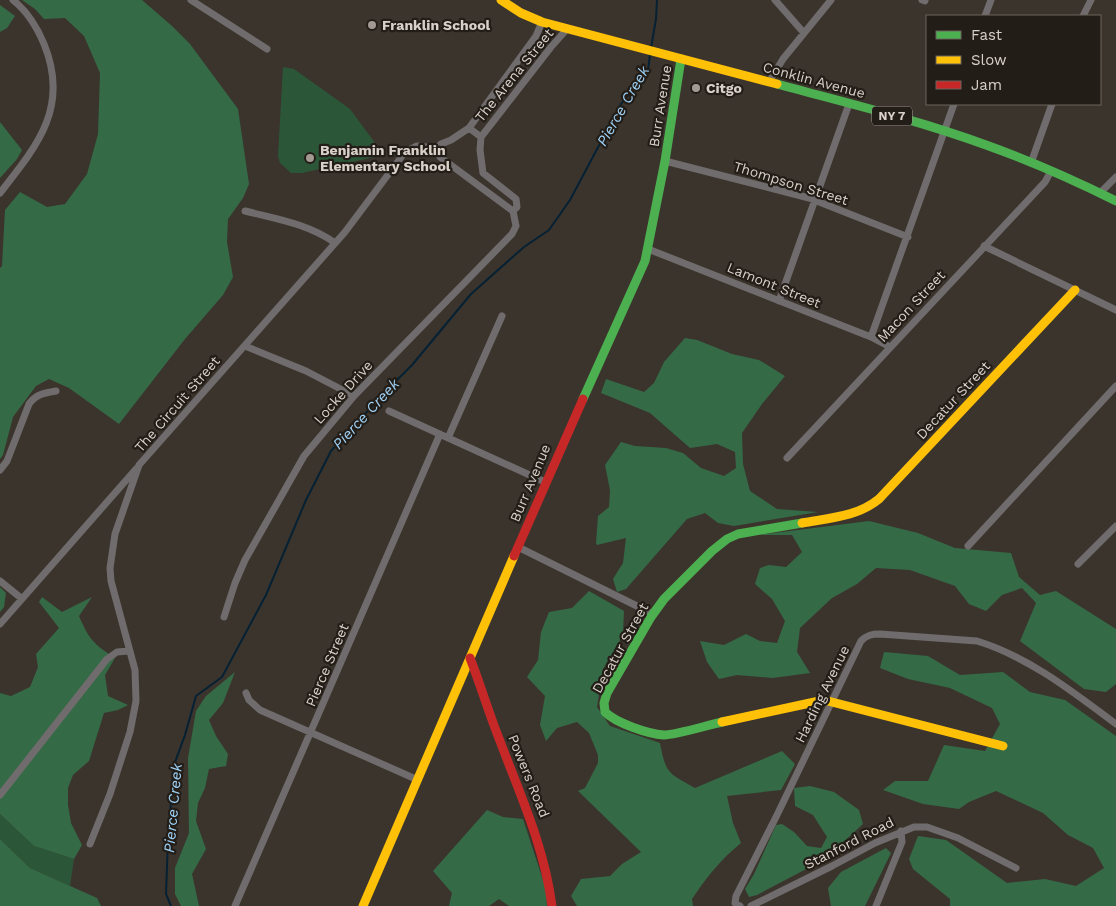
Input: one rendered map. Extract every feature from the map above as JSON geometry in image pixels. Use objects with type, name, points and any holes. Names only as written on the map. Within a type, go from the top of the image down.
[{"type":"street","points":[[0,193],[34,147],[47,124],[53,102],[54,89],[51,64],[33,22],[14,0]]},
{"type":"street","points":[[191,0],[267,49]]},
{"type":"street","points":[[775,0],[804,34]]},
{"type":"street","points":[[769,82],[783,59],[831,0]]},
{"type":"street","points":[[985,15],[991,0]]},
{"type":"street","points":[[1084,15],[1091,0]]},
{"type":"street","name":"Conklin Avenue","points":[[507,2],[526,16],[542,22],[849,104],[985,145],[1052,171],[1116,201]]},
{"type":"street","name":"The Arena Street","points":[[437,148],[469,128],[536,36],[542,22]]},
{"type":"street","name":"The Arena Street","points":[[483,173],[480,137],[567,29]]},
{"type":"street","name":"Burr Avenue","points":[[364,906],[545,482],[631,296],[645,261],[665,161],[681,59]]},
{"type":"street","points":[[779,301],[849,104]]},
{"type":"street","points":[[872,337],[954,105]]},
{"type":"street","points":[[1031,163],[1052,105]]},
{"type":"street","points":[[469,128],[480,137]]},
{"type":"street","name":"The Circuit Street","points":[[90,844],[110,794],[134,714],[135,670],[111,581],[110,568],[115,534],[140,465],[335,243],[405,152],[417,146],[437,148]]},
{"type":"street","points":[[437,148],[440,157],[471,181],[513,211],[517,207],[516,199],[483,173],[480,178],[471,181]]},
{"type":"street","name":"Thompson Street","points":[[665,161],[814,200],[908,236]]},
{"type":"street","name":"Macon Street","points":[[787,458],[1045,182],[1052,171]]},
{"type":"street","points":[[1100,193],[1116,177]]},
{"type":"street","points":[[245,211],[303,226],[335,243]]},
{"type":"street","name":"Locke Drive","points":[[224,617],[235,583],[246,560],[295,470],[314,443],[354,396],[512,234],[516,226],[513,211]]},
{"type":"street","points":[[984,246],[1116,310]]},
{"type":"street","name":"Lamont Street","points":[[648,249],[872,337],[890,347]]},
{"type":"street","name":"Decatur Street","points":[[1002,746],[824,700],[665,735],[612,718],[604,712],[604,701],[653,614],[666,598],[728,537],[854,514],[868,508],[879,499],[1074,290]]},
{"type":"street","points":[[448,438],[502,316]]},
{"type":"street","points":[[245,346],[298,367],[354,396]]},
{"type":"street","points":[[968,546],[1116,386]]},
{"type":"street","points":[[0,470],[6,461],[28,404],[33,397],[56,391]]},
{"type":"street","points":[[389,411],[545,482]]},
{"type":"street","name":"Pierce Street","points":[[235,906],[440,434]]},
{"type":"street","points":[[0,624],[140,465]]},
{"type":"street","points":[[1078,564],[1116,526]]},
{"type":"street","points":[[518,547],[653,614]]},
{"type":"street","points":[[0,581],[21,598]]},
{"type":"street","name":"Harding Avenue","points":[[738,904],[736,896],[833,702],[861,641],[865,637],[880,634],[977,641],[1013,654],[1027,662],[1116,724]]},
{"type":"street","points":[[0,794],[107,659],[117,652],[130,651]]},
{"type":"street","name":"Powers Road","points":[[470,658],[500,741],[535,827],[549,881],[552,906]]},
{"type":"street","points":[[246,693],[249,700],[260,710],[418,780]]},
{"type":"street","name":"Stanford Road","points":[[751,906],[914,826],[927,827],[958,838],[1016,868]]},
{"type":"street","points":[[876,906],[902,842],[901,831]]},
{"type":"green space","points":[[22,0],[142,0],[190,44],[238,109],[249,184],[243,198],[228,219],[227,242],[233,277],[223,295],[185,339],[119,424],[69,388],[49,379],[36,386],[13,417],[3,455],[0,459],[0,268],[2,266],[5,210],[20,192],[47,207],[65,204],[87,174],[98,134],[100,73],[84,36],[65,18],[44,19],[35,9]]},
{"type":"green space","points":[[0,5],[15,16],[7,28],[0,32]]},
{"type":"green space","points":[[283,67],[294,69],[350,109],[381,151],[379,156],[302,173],[291,173],[280,163],[278,156]]},
{"type":"green space","points":[[0,122],[22,150],[17,159],[0,178]]},
{"type":"green space","points":[[685,338],[697,340],[732,354],[759,360],[785,376],[742,433],[743,464],[750,491],[777,509],[818,512],[734,526],[718,523],[705,513],[687,519],[626,589],[617,592],[613,579],[623,563],[626,538],[597,545],[596,543],[598,516],[609,507],[610,490],[605,465],[621,442],[635,446],[666,448],[683,453],[701,468],[724,476],[736,468],[735,452],[717,444],[690,448],[650,413],[601,393],[606,379],[644,392],[654,383],[664,362]]},
{"type":"green space","points":[[869,521],[918,533],[955,548],[1011,553],[1019,577],[1040,595],[1056,591],[1116,629],[1116,684],[1106,692],[1084,689],[1020,641],[1036,603],[1022,588],[1002,595],[986,611],[969,604],[955,586],[910,570],[876,568],[857,584],[832,598],[800,628],[797,652],[810,673],[773,678],[737,675],[719,679],[707,662],[700,641],[724,645],[746,634],[760,641],[777,643],[785,621],[772,599],[755,584],[760,568],[769,565],[786,567],[802,552],[792,535],[758,535]]},
{"type":"green space","points":[[0,587],[6,593],[4,607],[0,612]]},
{"type":"green space","points":[[589,591],[624,611],[623,635],[603,669],[597,707],[610,726],[660,743],[664,761],[670,772],[695,788],[782,751],[795,764],[781,790],[727,796],[733,823],[741,843],[720,862],[709,876],[692,899],[693,906],[577,906],[571,896],[581,879],[610,876],[622,864],[641,852],[578,791],[585,788],[598,763],[598,755],[589,733],[577,722],[557,728],[546,741],[540,725],[545,696],[527,677],[538,660],[541,632],[549,612],[572,608]]},
{"type":"green space","points":[[42,597],[62,612],[92,597],[79,616],[93,641],[115,658],[105,675],[108,696],[128,705],[118,710],[104,713],[89,761],[73,775],[68,788],[71,823],[82,845],[74,859],[34,846],[0,814],[0,693],[11,696],[30,687],[38,667],[36,654],[59,628],[39,602]]},
{"type":"green space","points":[[884,652],[928,656],[960,675],[1003,672],[1030,692],[1065,700],[1116,736],[1116,906],[950,906],[950,899],[913,869],[909,859],[918,836],[946,840],[1007,883],[1045,879],[1076,886],[1104,868],[1093,848],[1068,835],[1043,813],[996,791],[969,802],[959,809],[923,804],[883,790],[895,781],[928,781],[944,745],[985,751],[1000,724],[992,708],[950,688],[908,679],[880,668]]},
{"type":"green space","points":[[235,672],[223,703],[209,720],[216,736],[228,754],[226,766],[209,769],[205,788],[198,803],[196,821],[206,849],[192,874],[199,906],[181,906],[175,894],[175,868],[189,833],[188,758],[196,711],[206,696]]},
{"type":"green space","points":[[810,786],[834,792],[859,810],[863,824],[839,846],[833,855],[757,895],[749,897],[745,889],[754,874],[776,825],[782,824],[794,832],[807,846],[821,848],[827,837],[813,815],[795,806],[794,788]]},
{"type":"green space","points":[[487,810],[503,817],[523,819],[546,889],[547,906],[509,906],[499,899],[489,906],[449,906],[452,893],[433,871]]},
{"type":"green space","points":[[0,814],[34,846],[74,859],[70,886],[30,868],[0,839]]},
{"type":"green space","points":[[0,839],[30,868],[97,898],[101,906],[0,906]]},
{"type":"green space","points":[[886,848],[891,853],[865,906],[831,906],[828,888],[841,872]]},
{"type":"waterway","name":"Pierce Creek","points":[[651,48],[657,0]]},
{"type":"waterway","name":"Pierce Creek","points":[[171,906],[166,894],[174,765],[196,696],[222,677],[266,595],[306,500],[331,451],[412,365],[471,294],[524,247],[549,230],[570,200],[621,104],[648,70],[650,55]]},
{"type":"traffic: fast","points":[[583,399],[645,261],[665,161],[681,59]]},
{"type":"traffic: fast","points":[[777,84],[882,112],[960,136],[1036,164],[1116,201]]},
{"type":"traffic: fast","points":[[722,722],[676,733],[657,734],[633,727],[610,716],[605,712],[604,703],[607,693],[651,617],[664,599],[712,551],[727,539],[738,534],[802,523]]},
{"type":"traffic: slow","points":[[501,0],[521,13],[542,22],[777,84]]},
{"type":"traffic: slow","points":[[802,523],[852,513],[879,499],[1075,290]]},
{"type":"traffic: slow","points":[[363,906],[514,556]]},
{"type":"traffic: slow","points":[[722,722],[824,700],[1003,746]]},
{"type":"traffic: jam","points":[[514,556],[583,399]]},
{"type":"traffic: jam","points":[[470,658],[538,842],[552,906]]},
{"type":"place","name":"Franklin School","points":[[372,25]]},
{"type":"place","name":"Citgo","points":[[696,88]]},
{"type":"place","name":"Benjamin Franklin Elementary School","points":[[310,158]]}]
